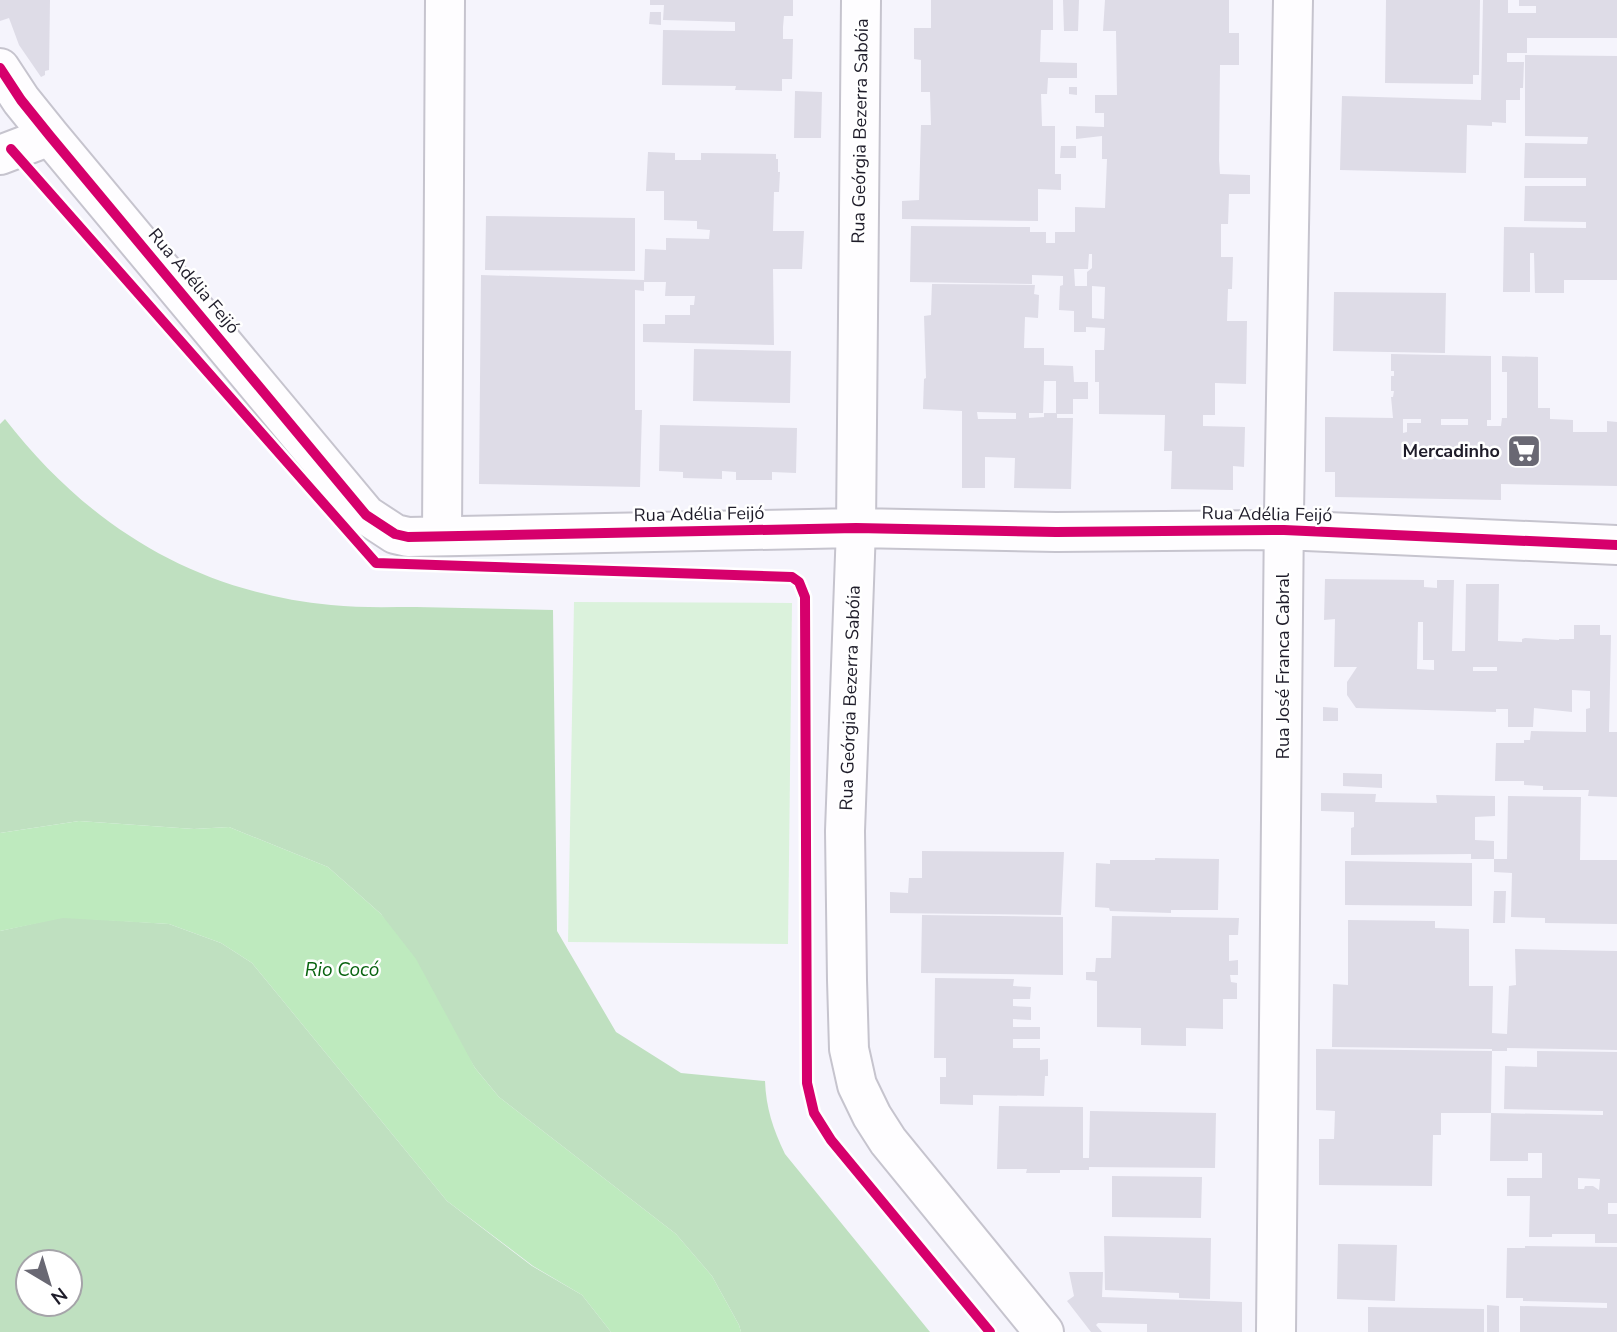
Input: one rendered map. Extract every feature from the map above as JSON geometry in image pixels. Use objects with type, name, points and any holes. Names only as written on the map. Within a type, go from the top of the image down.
[{"type":"street","points":[[442,536],[445,0]]},
{"type":"street","name":"Rua Geórgia Bezerra Sabóia","points":[[861,0],[856,528],[845,831],[849,1049],[857,1086],[888,1141],[1044,1332]]},
{"type":"street","name":"Rua José Franca Cabral","points":[[1276,1332],[1284,530],[1293,0]]},
{"type":"street","name":"Rua Adélia Feijó","points":[[0,68],[50,136],[366,516],[395,534],[408,537],[856,528],[1056,532],[1284,530],[1617,545]]},
{"type":"street","points":[[0,155],[50,136]]},
{"type":"shaded area","points":[[5,419],[37,457],[72,491],[109,521],[148,547],[190,569],[234,586],[281,598],[342,606],[553,610],[557,931],[616,1032],[681,1073],[765,1081],[771,1118],[785,1154],[930,1332],[741,1332],[712,1276],[676,1234],[499,1097],[475,1068],[381,914],[328,867],[229,827],[194,829],[79,821],[0,833],[0,424]]},
{"type":"shaded area","points":[[574,602],[792,603],[788,944],[568,942]]},
{"type":"shaded area","points":[[63,917],[169,924],[221,943],[252,963],[447,1201],[532,1266],[582,1295],[611,1332],[0,1332],[0,931]]},
{"type":"water","name":"Rio Cocó","points":[[79,821],[194,829],[229,827],[328,867],[381,914],[416,959],[475,1068],[499,1097],[676,1234],[712,1276],[741,1332],[611,1332],[582,1295],[533,1266],[447,1201],[252,963],[221,943],[169,924],[63,918],[0,931],[0,833]]},
{"type":"building","points":[[0,0],[50,0],[49,70],[45,71],[45,75],[41,77],[19,45],[9,18],[0,21]]},
{"type":"building","points":[[650,0],[793,0],[793,16],[784,16],[783,27],[783,39],[793,39],[792,79],[782,79],[782,91],[735,90],[736,86],[662,85],[663,30],[735,31],[735,22],[663,20],[664,5],[650,5]]},
{"type":"building","points":[[931,0],[1053,0],[1053,30],[1041,30],[1040,62],[1077,63],[1077,78],[1048,78],[1047,94],[1041,94],[1042,126],[1055,126],[1055,174],[1061,174],[1061,190],[1038,189],[1038,221],[902,219],[902,201],[919,200],[921,125],[931,125],[930,92],[921,92],[921,60],[914,59],[914,28],[931,28]]},
{"type":"building","points":[[1063,0],[1079,0],[1078,31],[1064,31]]},
{"type":"building","points":[[1105,0],[1229,0],[1229,33],[1239,33],[1239,65],[1220,65],[1219,160],[1220,174],[1250,175],[1250,194],[1229,194],[1228,224],[1221,224],[1221,257],[1233,257],[1227,321],[1247,321],[1246,384],[1215,383],[1215,415],[1203,415],[1203,426],[1245,427],[1244,467],[1233,466],[1233,490],[1171,489],[1172,451],[1164,451],[1165,415],[1099,414],[1095,350],[1104,350],[1105,328],[1086,327],[1086,332],[1074,332],[1074,311],[1059,310],[1063,276],[1032,275],[1032,284],[910,282],[911,226],[1030,227],[1030,232],[1046,232],[1046,243],[1055,243],[1055,232],[1075,232],[1075,207],[1105,208],[1107,159],[1102,159],[1102,136],[1076,139],[1076,126],[1104,127],[1104,113],[1095,113],[1095,95],[1117,95],[1116,31],[1103,31]],"holes":[[[1089,254],[1092,254],[1092,268],[1087,272],[1087,286],[1075,286],[1074,269],[1088,269]],[[1092,286],[1105,287],[1104,319],[1092,318]]]},
{"type":"building","points":[[1386,0],[1480,0],[1479,75],[1473,75],[1473,84],[1385,83]]},
{"type":"building","points":[[1483,0],[1508,0],[1508,13],[1536,13],[1536,6],[1519,6],[1519,0],[1617,0],[1617,38],[1527,38],[1527,53],[1507,53],[1507,62],[1524,62],[1520,100],[1506,100],[1506,123],[1492,122],[1492,126],[1467,125],[1466,173],[1340,170],[1342,96],[1481,100]]},
{"type":"building","points":[[650,12],[661,12],[661,25],[649,24]]},
{"type":"building","points":[[1525,55],[1617,56],[1617,280],[1564,280],[1564,293],[1535,293],[1534,253],[1530,253],[1530,292],[1503,292],[1504,227],[1586,228],[1586,222],[1524,221],[1525,186],[1586,186],[1586,178],[1524,178],[1525,143],[1587,144],[1588,137],[1525,136]]},
{"type":"building","points":[[1069,87],[1077,87],[1077,95],[1069,94]]},
{"type":"building","points":[[795,91],[822,92],[821,138],[794,138]]},
{"type":"building","points":[[1061,146],[1076,146],[1076,158],[1060,158]]},
{"type":"building","points":[[648,152],[675,153],[675,160],[701,160],[701,153],[776,154],[780,172],[779,192],[774,192],[773,231],[804,231],[802,269],[773,269],[774,345],[643,342],[643,324],[665,324],[665,315],[690,315],[690,305],[694,305],[695,296],[665,296],[666,282],[644,282],[645,249],[666,250],[666,238],[709,239],[710,230],[697,229],[697,221],[664,220],[664,191],[646,191]]},
{"type":"building","points":[[486,216],[635,218],[635,271],[485,270]]},
{"type":"building","points":[[481,275],[644,280],[644,291],[635,290],[635,410],[642,410],[640,487],[479,484]]},
{"type":"building","points":[[932,284],[1035,285],[1034,294],[1039,295],[1038,318],[1025,317],[1024,348],[1044,348],[1044,365],[1073,366],[1074,382],[1088,382],[1088,399],[1073,399],[1073,414],[1057,414],[1057,418],[1073,418],[1071,489],[1014,488],[1015,458],[985,457],[985,488],[962,488],[962,411],[923,409],[926,378],[924,316],[931,315]],"holes":[[[1044,381],[1056,381],[1056,413],[1044,413],[1044,417],[1029,418],[1029,413],[1043,413]],[[977,412],[1016,413],[1016,419],[978,419]]]},
{"type":"building","points":[[1334,292],[1446,293],[1445,353],[1333,351]]},
{"type":"building","points":[[694,349],[791,351],[790,403],[693,401]]},
{"type":"building","points":[[1391,354],[1491,356],[1491,420],[1487,420],[1487,426],[1501,426],[1502,418],[1507,418],[1507,372],[1502,372],[1502,356],[1538,357],[1538,408],[1550,408],[1550,419],[1573,420],[1573,432],[1607,432],[1607,421],[1617,422],[1617,486],[1501,484],[1501,500],[1335,497],[1335,472],[1325,472],[1325,417],[1393,418],[1391,397],[1394,391],[1391,391],[1391,376],[1394,376],[1394,371],[1391,371]],"holes":[[[1403,419],[1421,419],[1421,423],[1407,423],[1407,432],[1403,433]],[[1441,419],[1468,419],[1468,425],[1441,425]]]},
{"type":"building","points":[[660,425],[797,428],[796,473],[772,472],[772,480],[736,480],[736,472],[722,471],[722,479],[683,478],[683,472],[659,471]]},
{"type":"building","points":[[1325,579],[1424,580],[1424,587],[1437,588],[1437,580],[1454,580],[1452,651],[1465,651],[1466,584],[1499,584],[1498,641],[1522,642],[1525,638],[1574,639],[1574,625],[1600,625],[1600,635],[1611,635],[1609,732],[1617,732],[1617,797],[1588,796],[1589,790],[1543,790],[1543,786],[1524,785],[1524,781],[1495,781],[1496,743],[1524,743],[1524,740],[1530,740],[1531,731],[1586,732],[1586,709],[1590,708],[1590,691],[1572,690],[1572,712],[1534,708],[1533,727],[1508,727],[1508,709],[1496,709],[1496,712],[1356,708],[1347,695],[1347,682],[1357,667],[1334,667],[1335,619],[1324,620]],"holes":[[[1418,622],[1423,622],[1423,660],[1434,660],[1434,670],[1417,669]],[[1473,667],[1497,667],[1497,671],[1473,671]]]},
{"type":"building","points":[[1323,707],[1338,708],[1338,721],[1323,721]]},
{"type":"building","points":[[1343,773],[1382,774],[1382,788],[1343,786]]},
{"type":"building","points":[[1321,793],[1376,794],[1375,802],[1437,803],[1436,795],[1495,796],[1495,816],[1475,817],[1475,840],[1494,841],[1494,859],[1471,859],[1471,854],[1351,855],[1354,812],[1321,811]]},
{"type":"building","points":[[1508,796],[1581,797],[1580,860],[1617,860],[1617,924],[1545,923],[1545,918],[1511,917],[1512,873],[1494,872],[1494,859],[1507,859]]},
{"type":"building","points":[[922,851],[1064,852],[1061,915],[890,913],[890,892],[908,893],[909,878],[922,878]]},
{"type":"building","points":[[1219,859],[1218,910],[1171,910],[1171,913],[1110,911],[1109,908],[1095,907],[1096,863],[1110,864],[1110,860]]},
{"type":"building","points":[[1345,861],[1472,863],[1472,906],[1345,905]]},
{"type":"building","points":[[1494,891],[1506,891],[1505,923],[1493,923]]},
{"type":"building","points":[[922,915],[1063,917],[1063,975],[921,973]]},
{"type":"building","points":[[1112,916],[1239,918],[1238,935],[1229,935],[1229,961],[1238,960],[1238,975],[1230,975],[1231,982],[1237,983],[1237,999],[1223,999],[1223,1029],[1186,1028],[1186,1046],[1141,1045],[1141,1028],[1097,1027],[1097,981],[1086,980],[1086,972],[1095,972],[1096,958],[1111,958]]},
{"type":"building","points":[[1348,920],[1435,921],[1435,928],[1469,929],[1469,986],[1493,986],[1492,1033],[1507,1034],[1509,986],[1516,985],[1515,949],[1617,951],[1617,1050],[1507,1048],[1507,1051],[1492,1051],[1332,1047],[1333,984],[1348,985]]},
{"type":"building","points":[[935,978],[1014,979],[1013,986],[1031,987],[1030,999],[1013,999],[1013,1006],[1031,1007],[1031,1020],[1013,1019],[1013,1027],[1040,1027],[1040,1039],[1013,1039],[1013,1048],[1040,1048],[1040,1060],[1048,1059],[1044,1096],[973,1095],[973,1105],[940,1104],[940,1077],[946,1077],[946,1058],[934,1058]]},
{"type":"building","points":[[1316,1049],[1492,1051],[1491,1113],[1441,1113],[1441,1135],[1433,1135],[1432,1186],[1319,1185],[1319,1139],[1334,1139],[1335,1111],[1316,1110]]},
{"type":"building","points":[[1537,1051],[1617,1052],[1617,1203],[1608,1203],[1608,1214],[1617,1214],[1617,1243],[1595,1243],[1595,1234],[1529,1237],[1530,1196],[1507,1196],[1507,1178],[1542,1178],[1542,1153],[1528,1153],[1528,1161],[1490,1161],[1491,1113],[1603,1115],[1603,1111],[1504,1109],[1505,1066],[1537,1067]],"holes":[[[1578,1178],[1600,1179],[1599,1190],[1593,1186],[1578,1189]]]},
{"type":"building","points":[[999,1106],[1083,1107],[1083,1158],[1089,1158],[1090,1111],[1216,1113],[1215,1168],[1089,1167],[1089,1170],[1060,1170],[1060,1173],[1026,1173],[1027,1169],[997,1169]]},
{"type":"building","points":[[1112,1176],[1202,1177],[1201,1218],[1112,1217]]},
{"type":"building","points":[[1104,1236],[1211,1238],[1210,1299],[1179,1298],[1179,1293],[1105,1290]]},
{"type":"building","points":[[1338,1244],[1397,1245],[1395,1301],[1337,1299]]},
{"type":"building","points":[[1617,1247],[1617,1332],[1520,1332],[1520,1306],[1607,1308],[1607,1303],[1523,1301],[1523,1298],[1506,1298],[1507,1248]]},
{"type":"building","points":[[1069,1272],[1103,1272],[1102,1297],[1242,1302],[1242,1332],[1147,1332],[1147,1324],[1098,1323],[1096,1325],[1102,1332],[1091,1332],[1067,1301],[1074,1296]]},
{"type":"building","points":[[1487,1305],[1499,1306],[1499,1332],[1487,1332]]},
{"type":"building","points":[[1368,1307],[1484,1309],[1484,1332],[1368,1332]]},
{"type":"cycle path","points":[[0,68],[50,136],[366,515],[395,534],[408,537],[856,528],[1056,532],[1284,530],[1617,545]]},
{"type":"cycle path","points":[[11,149],[376,563],[792,577],[799,582],[805,597],[807,1083],[814,1113],[831,1140],[990,1332]]},
{"type":"place","name":"Mercadinho","points":[[1524,451]]}]
